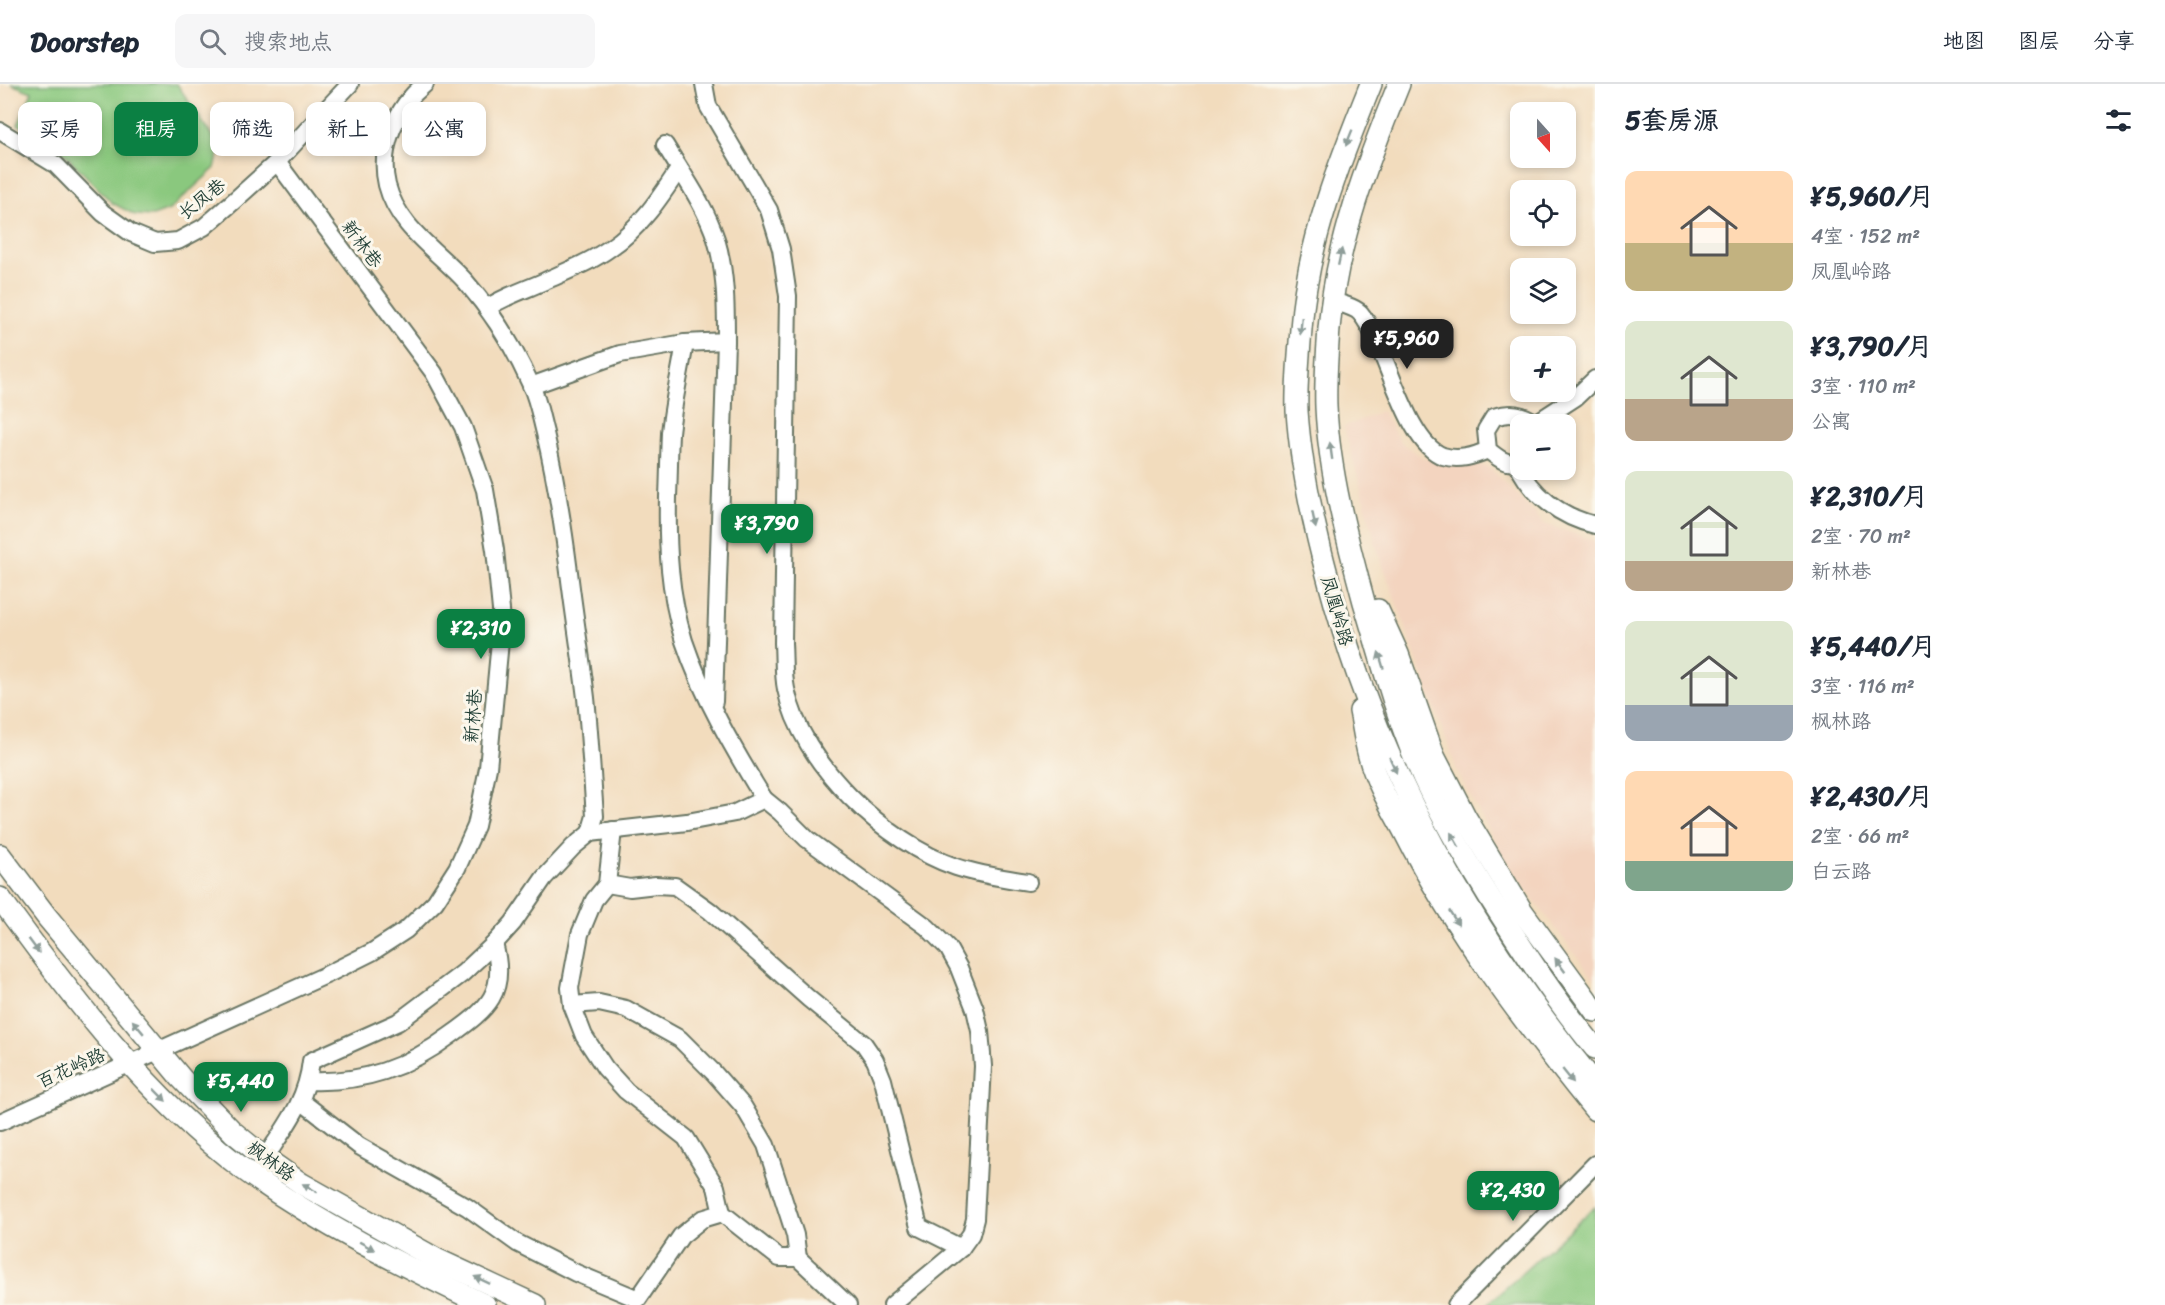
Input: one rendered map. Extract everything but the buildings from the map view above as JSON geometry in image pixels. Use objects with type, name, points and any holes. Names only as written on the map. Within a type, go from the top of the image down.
[{"type":"main road","name":"凤凰岭路","points":[[1371,84],[1341,159],[1315,243],[1301,328],[1297,409],[1306,480],[1324,565],[1349,652],[1380,736],[1400,782],[1466,903],[1521,989],[1595,1084]]},
{"type":"main road","name":"凤凰岭路","points":[[1399,84],[1351,212],[1332,301],[1326,406],[1333,463],[1351,550],[1406,738],[1440,812],[1485,891],[1554,997],[1595,1048]]},
{"type":"main road","points":[[1351,550],[1398,654],[1434,756],[1460,808],[1522,911],[1595,1011]]},
{"type":"main road","points":[[1349,652],[1369,757],[1411,845],[1441,899],[1490,972],[1595,1110]]},
{"type":"main road","name":"枫林路","points":[[0,855],[47,917],[157,1050],[218,1117],[265,1158],[302,1184],[436,1259],[535,1305]]},
{"type":"main road","name":"枫林路","points":[[0,898],[34,946],[129,1063],[211,1143],[270,1188],[388,1258],[485,1305]]},
{"type":"street","name":"长凤巷","points":[[0,131],[56,165],[103,213],[131,234],[155,243],[178,241],[204,227],[277,162],[350,84]]},
{"type":"street","points":[[425,84],[405,105],[393,125],[384,164],[387,185],[394,205],[406,222],[427,246],[465,281],[487,308],[531,386],[552,463],[586,699],[595,816],[590,833]]},
{"type":"street","points":[[704,84],[708,106],[769,210],[781,249],[788,296],[783,644],[786,689],[802,733],[821,764],[851,799],[885,827],[923,852],[955,867],[990,877],[1028,882]]},
{"type":"street","points":[[665,145],[705,212],[716,239],[726,301],[714,709]]},
{"type":"street","name":"新林巷","points":[[157,1050],[326,975],[372,952],[406,930],[435,902],[458,868],[476,826],[488,768],[502,620],[495,550],[485,490],[463,427],[434,373],[277,162]]},
{"type":"street","points":[[487,308],[504,296],[580,265],[610,248],[639,224],[679,169]]},
{"type":"street","points":[[1332,301],[1360,312],[1415,429],[1427,445],[1442,455],[1460,458],[1475,456],[1488,450]]},
{"type":"street","points":[[531,386],[620,354],[685,343],[726,341]]},
{"type":"street","points":[[685,343],[670,433],[667,544],[672,591],[684,641],[731,744],[764,799],[807,839],[927,927],[948,948],[959,968],[975,1009],[980,1031],[983,1066],[975,1219],[971,1234],[961,1248],[892,1305]]},
{"type":"street","points":[[1551,414],[1576,397],[1595,379]]},
{"type":"street","points":[[1510,461],[1502,461],[1488,450],[1486,430],[1494,417],[1515,414]]},
{"type":"street","points":[[1527,480],[1553,509],[1595,525]]},
{"type":"street","points":[[265,1158],[301,1101],[309,1081],[311,1061],[398,1022],[463,973],[494,944],[544,878],[573,847],[590,833],[687,822],[735,813],[764,799]]},
{"type":"street","points":[[613,830],[607,884],[594,900],[580,934],[570,988],[572,1005],[584,1036],[604,1068],[626,1091],[686,1138],[716,1186],[722,1213],[779,1258],[798,1258]]},
{"type":"street","points":[[607,884],[630,888],[656,885],[675,886],[710,911],[809,999],[864,1044],[875,1060],[883,1080],[919,1227],[961,1248]]},
{"type":"street","points":[[309,1081],[332,1082],[364,1077],[397,1067],[428,1052],[477,1017],[490,1002],[497,984],[499,962],[494,944]]},
{"type":"street","points":[[572,1005],[599,1003],[626,1009],[680,1039],[743,1106],[766,1145],[795,1235],[798,1258],[848,1305]]},
{"type":"street","name":"百花岭路","points":[[0,1122],[157,1050]]},
{"type":"street","points":[[301,1101],[358,1146],[467,1207],[518,1243],[576,1274],[644,1302],[681,1236],[702,1219],[722,1213]]},
{"type":"street","points":[[1456,1305],[1595,1164]]},
{"type":"shaded area","points":[[1382,411],[1401,443],[1425,459],[1489,467],[1545,524],[1595,541],[1595,980],[1510,869],[1458,773],[1378,552],[1344,427]]},
{"type":"green space","points":[[11,84],[177,84],[189,102],[114,102],[114,156],[198,156],[198,115],[210,133],[210,156],[218,156],[215,168],[169,210],[153,216],[135,215],[112,203],[67,156],[102,156],[102,102],[28,102],[32,92]]},
{"type":"green space","points":[[1595,1207],[1595,1305],[1487,1305]]}]
